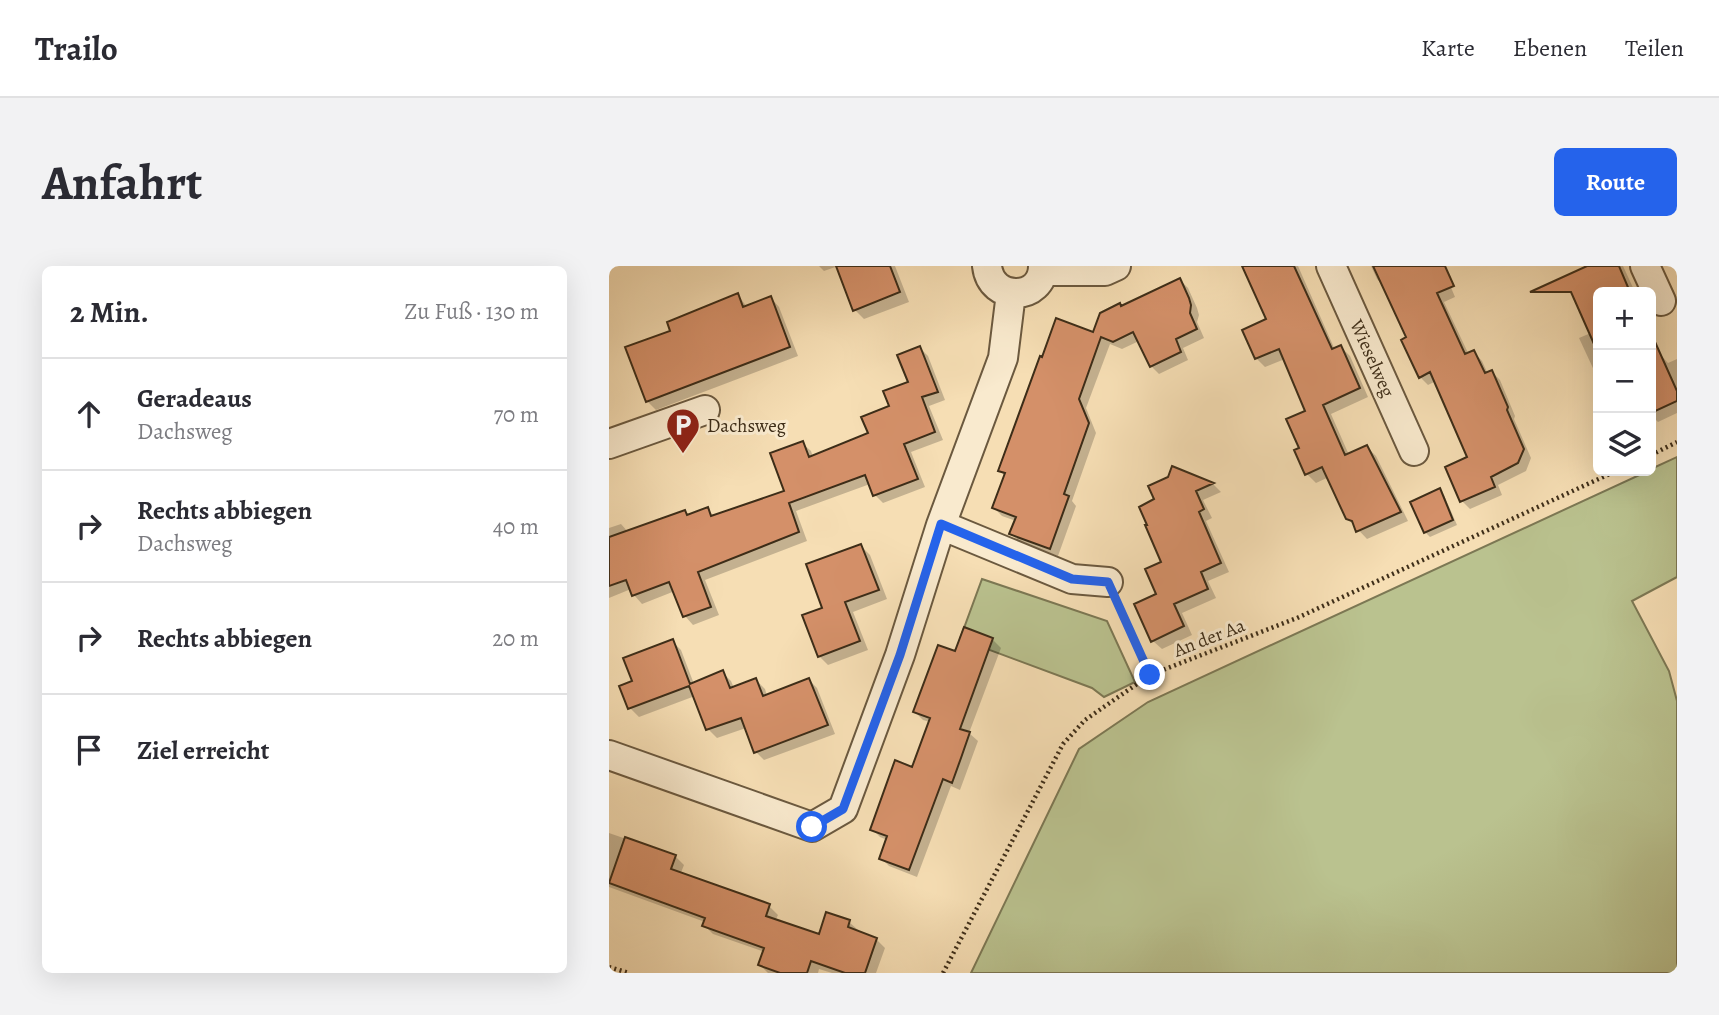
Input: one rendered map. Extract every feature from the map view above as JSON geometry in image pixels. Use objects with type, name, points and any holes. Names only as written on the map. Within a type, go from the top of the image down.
[{"type":"street","points":[[987,266],[989,278],[995,285],[1002,291],[1011,293],[1028,290],[1035,284],[1043,268],[1105,271],[1116,266]]},
{"type":"street","name":"Wieselweg","points":[[1331,266],[1414,451]]},
{"type":"street","points":[[1645,266],[1661,301]]},
{"type":"street","points":[[609,755],[812,827],[843,809],[900,655],[941,524],[1003,358],[1011,293]]},
{"type":"street","points":[[609,444],[705,410]]},
{"type":"street","points":[[941,524],[1072,579],[1108,582]]},
{"type":"path","points":[[1656,452],[1677,442]]},
{"type":"path","name":"An der Aa","points":[[943,973],[1063,744],[1085,720],[1150,675],[1297,618],[1605,476]]},
{"type":"path","points":[[1108,582],[1150,675]]},
{"type":"path","points":[[609,967],[629,973]]},
{"type":"green space","points":[[1677,457],[1677,577],[1632,601],[1669,671],[1677,701],[1677,973],[971,973],[1079,749],[1148,702],[1637,476],[1656,476],[1656,467]]},
{"type":"green space","points":[[982,579],[1107,621],[1135,682],[1104,697],[1092,688],[960,639]]},
{"type":"building","points":[[836,266],[890,266],[900,292],[853,311]]},
{"type":"building","points":[[1242,266],[1294,266],[1332,349],[1341,345],[1360,388],[1323,405],[1345,455],[1367,445],[1401,512],[1356,532],[1352,521],[1346,519],[1322,467],[1305,475],[1294,450],[1299,448],[1286,419],[1305,411],[1279,349],[1255,359],[1242,330],[1266,319]]},
{"type":"building","points":[[1373,266],[1445,266],[1454,286],[1437,293],[1465,354],[1474,350],[1485,373],[1492,370],[1524,449],[1518,463],[1491,477],[1495,487],[1460,502],[1445,467],[1467,457],[1430,372],[1419,378],[1401,340],[1406,337]]},
{"type":"building","points":[[1587,266],[1619,266],[1628,287],[1593,287],[1593,342],[1571,292],[1530,292]]},
{"type":"building","points":[[1180,278],[1189,298],[1190,313],[1197,329],[1176,339],[1181,352],[1150,367],[1133,332],[1113,342],[1101,337],[1079,399],[1089,423],[1064,494],[1069,496],[1050,549],[1009,534],[1016,517],[992,508],[1005,473],[998,471],[1056,318],[1093,332],[1100,313]]},
{"type":"building","points":[[738,293],[743,307],[771,296],[790,347],[646,402],[625,347],[670,331],[667,322]]},
{"type":"building","points":[[1656,344],[1677,391],[1677,401],[1656,411]]},
{"type":"building","points":[[920,346],[938,392],[922,397],[935,432],[904,444],[918,479],[873,496],[865,475],[789,503],[799,532],[698,572],[711,607],[683,617],[669,582],[632,596],[626,580],[609,586],[609,537],[685,510],[687,515],[708,507],[711,516],[784,491],[770,453],[803,441],[809,457],[868,433],[861,417],[889,406],[883,391],[908,382],[897,355]]},
{"type":"building","points":[[1172,466],[1214,483],[1196,491],[1204,509],[1199,512],[1221,563],[1201,572],[1208,589],[1174,604],[1184,626],[1151,642],[1134,604],[1156,594],[1145,569],[1161,562],[1139,507],[1154,499],[1148,486],[1168,477]]},
{"type":"building","points":[[1440,488],[1453,520],[1424,533],[1410,502]]},
{"type":"building","points":[[861,544],[879,590],[845,602],[860,641],[818,657],[802,615],[822,608],[806,564]]},
{"type":"building","points":[[964,627],[993,638],[960,729],[970,732],[952,783],[943,779],[909,870],[879,859],[887,836],[870,830],[895,760],[912,767],[930,718],[913,712],[938,645],[955,651]]},
{"type":"building","points":[[673,639],[690,684],[723,670],[730,688],[756,678],[763,696],[809,678],[828,725],[754,753],[741,718],[706,730],[689,686],[628,709],[619,686],[632,681],[623,658]]},
{"type":"building","points":[[625,837],[676,855],[671,869],[770,904],[766,916],[819,934],[826,912],[850,920],[848,927],[877,938],[865,973],[845,973],[811,961],[807,973],[780,973],[758,965],[764,948],[702,926],[705,918],[609,883]]},
{"type":"place","name":"Dachsweg","points":[[683,455]]},
{"type":"route","points":[[812,827],[843,809],[900,655],[941,524],[1072,579],[1108,582],[1150,675]]}]
